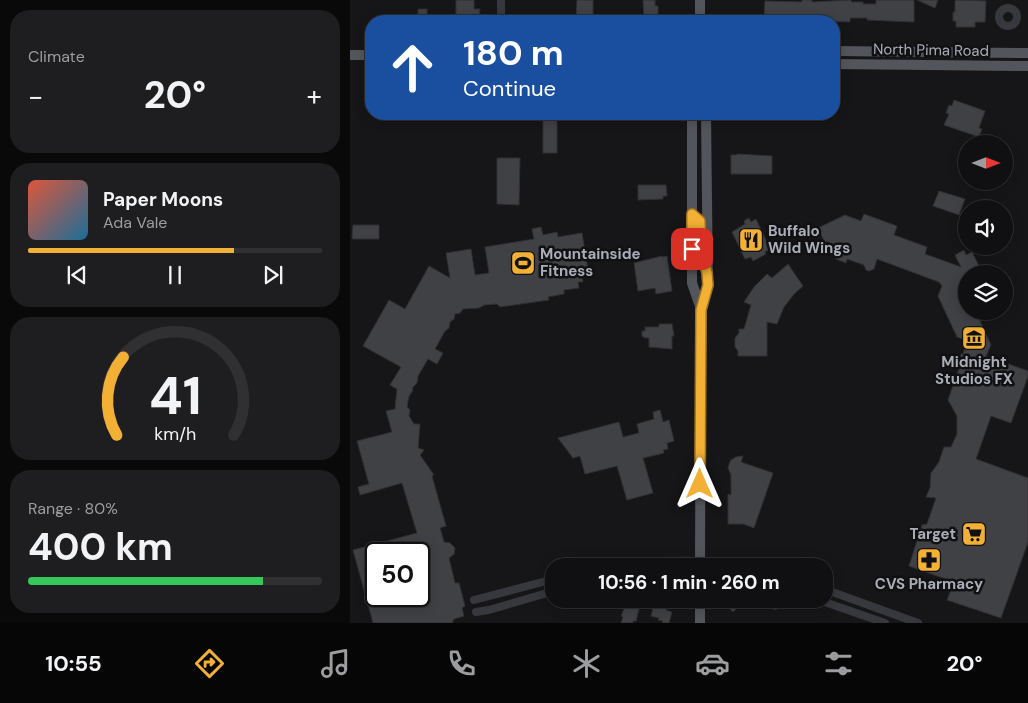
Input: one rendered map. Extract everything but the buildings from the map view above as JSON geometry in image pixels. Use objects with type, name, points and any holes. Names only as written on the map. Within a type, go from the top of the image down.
[{"type":"main road","points":[[700,0],[700,15]]},
{"type":"main road","name":"North Pima Road","points":[[840,52],[1028,53]]},
{"type":"main road","points":[[855,64],[859,57],[924,57],[937,52]]},
{"type":"main road","points":[[350,55],[365,56]]},
{"type":"main road","name":"North Pima Road","points":[[840,64],[1028,66]]},
{"type":"main road","points":[[692,120],[692,283],[701,310]]},
{"type":"main road","points":[[700,558],[701,310],[708,285],[706,120]]},
{"type":"main road","points":[[692,214],[700,221],[701,251],[707,273]]},
{"type":"main road","points":[[700,608],[700,623]]},
{"type":"street","points":[[501,0],[501,15]]},
{"type":"street","points":[[1000,0],[1002,10]]},
{"type":"street","points":[[474,600],[545,581]]},
{"type":"street","points":[[833,592],[918,623]]},
{"type":"street","points":[[476,612],[545,594]]},
{"type":"street","points":[[833,605],[884,623]]},
{"type":"place","name":"Buffalo Wild Wings","points":[[751,240]]},
{"type":"place","name":"Mountainside Fitness","points":[[523,263]]},
{"type":"place","name":"Midnight Studios FX","points":[[974,338]]},
{"type":"place","name":"Target","points":[[974,534]]},
{"type":"place","name":"CVS Pharmacy","points":[[929,560]]},
{"type":"route","points":[[692,249],[692,214],[700,221],[701,251],[708,285],[701,310],[700,484]]}]
